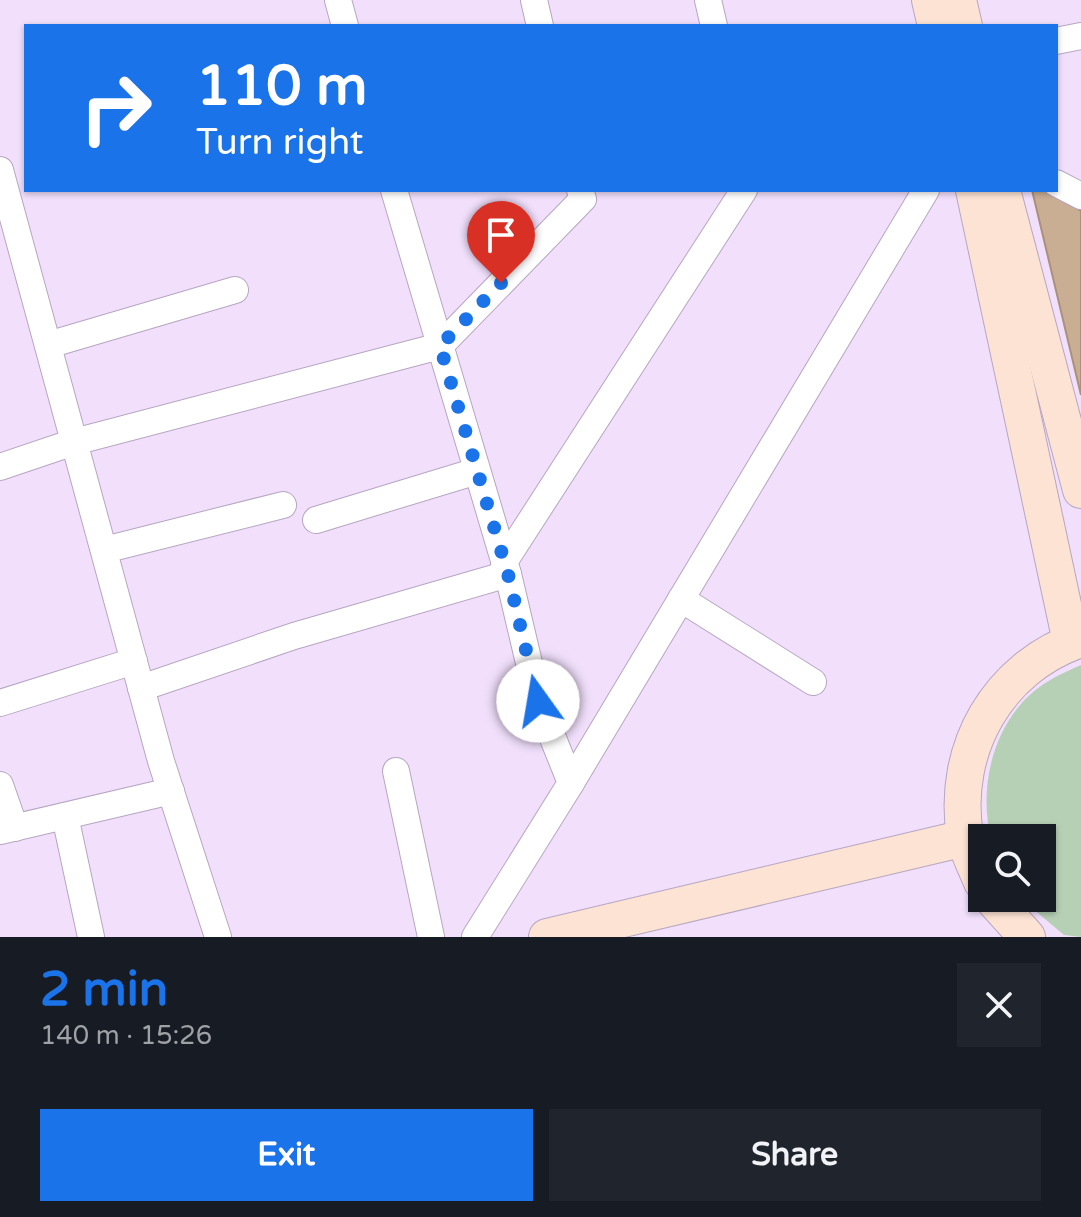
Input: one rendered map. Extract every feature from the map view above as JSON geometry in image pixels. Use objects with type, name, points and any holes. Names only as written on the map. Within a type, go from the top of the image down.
[{"type":"main road","points":[[930,0],[936,24]]},
{"type":"main road","points":[[958,0],[964,24]]},
{"type":"main road","points":[[968,846],[962,782],[977,728],[1009,682],[1053,648],[1076,640],[974,192]]},
{"type":"main road","points":[[1003,192],[1081,490]]},
{"type":"main road","points":[[547,937],[965,838]]},
{"type":"main road","points":[[1005,912],[1027,937]]},
{"type":"street","points":[[338,0],[344,24]]},
{"type":"street","points":[[534,0],[540,24]]},
{"type":"street","points":[[708,0],[714,24]]},
{"type":"street","points":[[1058,41],[1081,36]]},
{"type":"street","points":[[0,170],[141,688],[218,937]]},
{"type":"street","points":[[1058,184],[1081,196]]},
{"type":"street","points":[[395,192],[506,568],[538,701],[571,783]]},
{"type":"street","points":[[0,467],[74,442],[440,346],[583,199],[581,192]]},
{"type":"street","points":[[141,688],[506,568],[743,192]]},
{"type":"street","points":[[475,937],[571,783],[925,192]]},
{"type":"street","points":[[48,345],[235,290]]},
{"type":"street","points":[[316,520],[477,471]]},
{"type":"street","points":[[104,550],[283,505]]},
{"type":"street","points":[[681,599],[813,682]]},
{"type":"street","points":[[0,703],[134,661]]},
{"type":"street","points":[[396,771],[431,937]]},
{"type":"street","points":[[0,785],[7,830],[171,791]]},
{"type":"street","points":[[65,816],[91,937]]},
{"type":"green space","points":[[1081,665],[1081,937],[1064,935],[1037,912],[1056,912],[1056,824],[988,824],[987,817],[989,773],[1003,730],[1029,695]]},
{"type":"building","points":[[1032,192],[1050,192],[1081,211],[1081,395]]},
{"type":"route","points":[[501,283],[440,346],[508,574],[538,701]]}]
